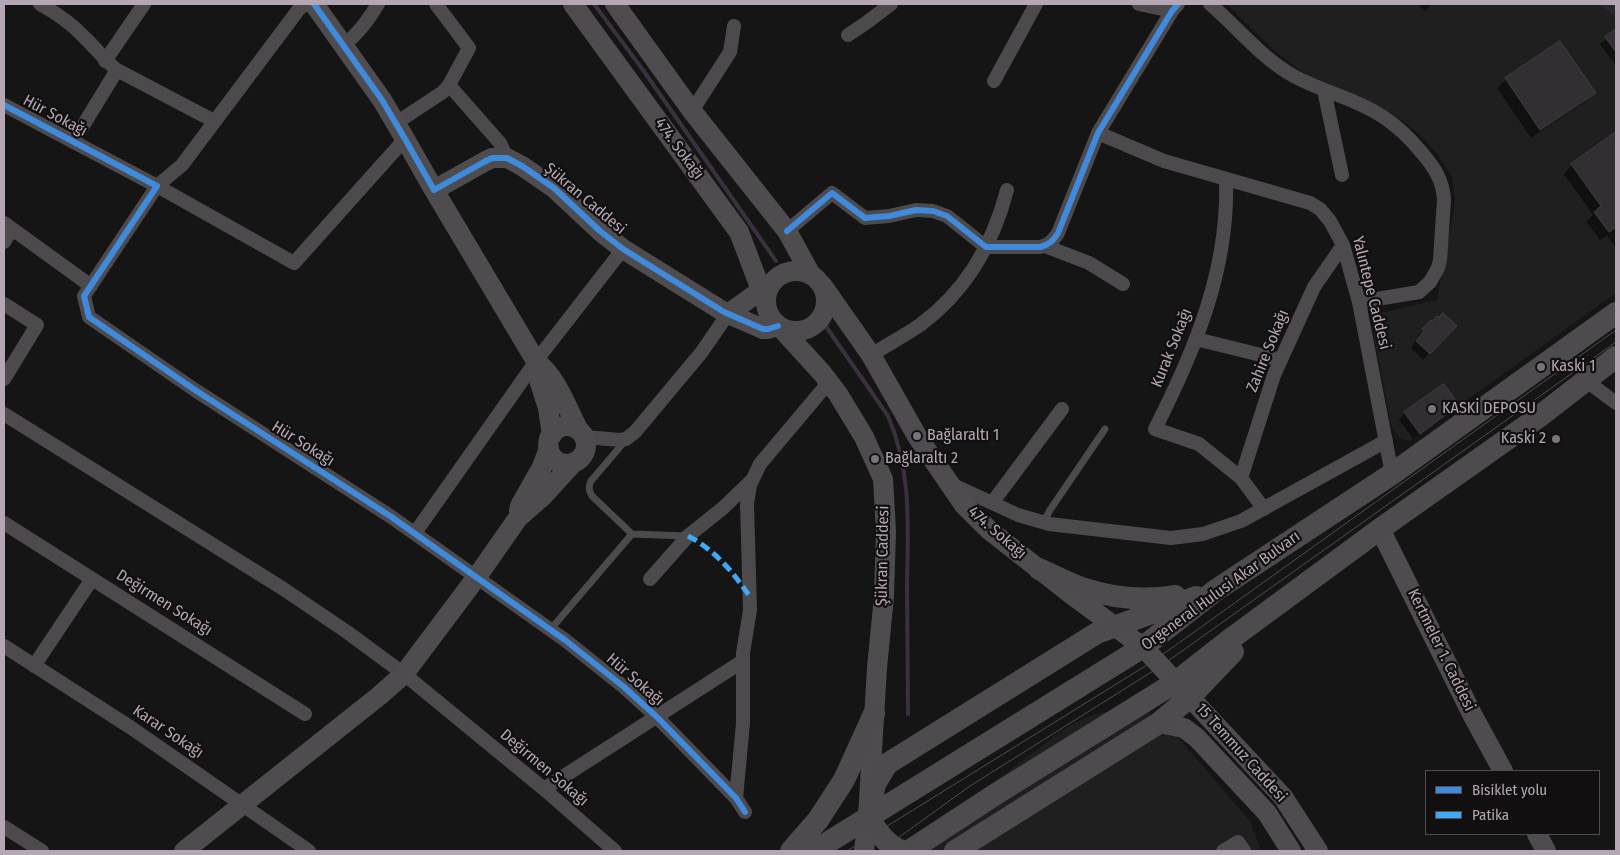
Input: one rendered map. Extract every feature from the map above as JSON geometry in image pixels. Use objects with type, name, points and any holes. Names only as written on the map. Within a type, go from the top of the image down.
[{"type":"main road","name":"Orgeneral Hulusi Akar Bulvarı","points":[[814,851],[1143,647],[1216,590],[1392,474],[1616,313]]},
{"type":"main road","points":[[909,851],[1183,689],[1288,597],[1380,529],[1540,416],[1616,357]]},
{"type":"main road","points":[[1039,569],[1082,588],[1121,598],[1159,599],[1216,590]]},
{"type":"main road","points":[[902,851],[898,850],[880,835],[868,817],[875,784],[887,764],[1097,633],[1216,590]]},
{"type":"main road","points":[[954,851],[1159,724],[1183,689]]},
{"type":"main road","points":[[791,851],[818,820],[844,780],[874,714]]},
{"type":"street","points":[[40,4],[84,36],[105,61],[117,70],[214,121]]},
{"type":"street","points":[[105,61],[144,4]]},
{"type":"street","points":[[306,4],[299,9],[182,165],[156,186],[294,263],[401,131],[449,86],[469,48],[436,4]]},
{"type":"street","points":[[184,851],[404,674],[518,518],[543,496],[574,462],[580,458],[584,453],[586,443],[551,377],[536,362],[401,131],[344,45],[314,4]]},
{"type":"street","points":[[344,45],[365,25],[378,4]]},
{"type":"street","name":"474. Sokağı","points":[[573,4],[739,232],[766,292]]},
{"type":"street","name":"474. Sokağı","points":[[615,4],[692,111],[787,231],[817,280],[871,355],[917,436],[964,504],[989,530],[1143,647]]},
{"type":"street","points":[[848,35],[891,4]]},
{"type":"street","points":[[994,81],[1036,4]]},
{"type":"street","points":[[1045,246],[1058,233],[1098,133],[1175,7],[1139,4]]},
{"type":"street","points":[[1210,4],[1273,62],[1300,80],[1367,107],[1400,129],[1435,168],[1443,192],[1438,268],[1430,282],[1419,292],[1359,302]]},
{"type":"street","points":[[692,111],[730,52],[734,26]]},
{"type":"street","points":[[73,142],[117,70]]},
{"type":"street","points":[[434,190],[492,158],[506,158],[500,144],[449,86]]},
{"type":"street","points":[[1324,90],[1342,175]]},
{"type":"street","name":"Hür Sokağı","points":[[4,105],[156,186],[84,296],[89,317],[194,390],[343,485],[414,533],[595,663],[658,717],[736,798],[745,812]]},
{"type":"street","name":"Yalıntepe Caddesi","points":[[1098,133],[1164,161],[1304,201],[1315,206],[1330,221],[1343,245],[1359,302],[1392,474]]},
{"type":"street","name":"Şükran Caddesi","points":[[506,158],[530,170],[554,188],[600,231],[623,249],[728,314],[763,329],[779,326],[829,382],[852,415],[864,437],[883,479],[886,531],[868,817],[864,851]]},
{"type":"street","name":"Kurak Sokağı","points":[[1226,180],[1226,223],[1214,284],[1196,339],[1170,400],[1155,429],[1199,444],[1241,478]]},
{"type":"street","points":[[871,355],[902,337],[936,312],[963,284],[986,247],[998,222],[1007,190]]},
{"type":"street","points":[[787,231],[832,193],[865,218],[889,216],[916,210],[940,213],[959,225],[986,247],[1045,246],[1060,250],[1089,263],[1122,284]]},
{"type":"street","points":[[4,242],[8,226],[91,286]]},
{"type":"street","name":"Zahire Sokağı","points":[[1241,478],[1274,375],[1314,287],[1343,245]]},
{"type":"street","points":[[414,533],[536,362],[623,249]]},
{"type":"street","points":[[518,518],[520,506],[542,467],[550,441],[556,430],[565,426],[572,426],[581,433],[620,440],[626,439],[636,432],[701,353],[728,314],[766,292],[783,274],[798,271],[817,280],[826,299],[824,314],[820,320],[808,329],[801,331],[787,330],[779,326],[770,317],[766,292]]},
{"type":"street","points":[[4,304],[37,325],[4,379]]},
{"type":"street","points":[[1196,339],[1281,360]]},
{"type":"street","points":[[536,362],[537,372],[548,408],[553,457],[564,463],[574,462]]},
{"type":"street","points":[[1585,380],[1616,403]]},
{"type":"street","points":[[736,798],[743,722],[743,653],[750,610],[748,494],[751,481],[760,464],[829,382]]},
{"type":"street","points":[[992,503],[1062,409]]},
{"type":"street","name":"Değirmen Sokağı","points":[[4,414],[282,588],[348,632],[404,674],[544,789],[615,851]]},
{"type":"street","points":[[948,482],[1018,516],[1044,523],[1171,538],[1216,531],[1241,521],[1386,441]]},
{"type":"street","points":[[1241,478],[1264,508]]},
{"type":"street","points":[[650,579],[688,536],[723,508],[751,481]]},
{"type":"street","name":"Değirmen Sokağı","points":[[4,523],[305,714]]},
{"type":"street","name":"Kertmeler 1. Caddesi","points":[[1380,529],[1468,707],[1502,770]]},
{"type":"street","points":[[34,666],[92,578]]},
{"type":"street","name":"Karar Sokağı","points":[[4,646],[130,727],[309,851]]},
{"type":"street","name":"15 Temmuz Caddesi","points":[[1143,647],[1283,797],[1318,851]]},
{"type":"street","points":[[544,789],[743,661]]},
{"type":"street","name":"15 Temmuz Caddesi","points":[[1159,724],[1184,728],[1197,738],[1267,813],[1291,851]]},
{"type":"street","points":[[4,827],[42,851]]},
{"type":"street","points":[[1538,835],[1546,851]]},
{"type":"street","points":[[1222,851],[1238,842],[1244,851]]},
{"type":"lane","points":[[1044,523],[1050,510],[1105,429]]},
{"type":"lane","points":[[626,439],[591,481],[589,490],[592,496],[632,534],[688,536]]},
{"type":"lane","points":[[550,630],[632,534]]},
{"type":"shaded area","points":[[1226,4],[1601,4],[1616,19],[1616,293],[1410,441],[1400,438],[1391,424],[1370,315],[1437,300],[1454,208],[1455,197],[1451,175],[1439,156],[1423,138],[1402,120],[1377,106],[1318,81],[1304,73],[1276,52]]},
{"type":"shaded area","points":[[1601,4],[1616,4],[1616,19]]},
{"type":"shaded area","points":[[1109,711],[1148,712],[1160,716],[1250,821],[1261,851],[905,851],[917,839],[1067,727],[1087,717]]},
{"type":"building","points":[[1616,29],[1616,52],[1605,37]]},
{"type":"building","points":[[1560,41],[1596,93],[1540,130],[1505,78]]},
{"type":"building","points":[[1616,132],[1616,227],[1609,232],[1594,212],[1601,206],[1571,164]]},
{"type":"building","points":[[1443,313],[1457,326],[1430,354],[1416,341],[1424,330],[1422,329],[1431,320]]},
{"type":"building","name":"KASKİ DEPOSU","points":[[1444,384],[1459,405],[1420,434],[1404,412]]},
{"type":"waterway","points":[[594,4],[643,70],[776,261]]},
{"type":"waterway","points":[[825,325],[888,416],[901,458],[905,479],[908,520],[908,714]]},
{"type":"tram line","points":[[847,851],[1155,660],[1616,330]]},
{"type":"tram line","points":[[880,851],[970,786],[1161,666],[1616,342]]},
{"type":"marked path","points":[[688,536],[715,555],[737,579],[750,597]]},
{"type":"cycle path","points":[[314,4],[382,100],[434,190],[492,158],[507,158],[554,188],[600,231],[623,249],[724,312],[763,329],[778,326]]},
{"type":"cycle path","points":[[787,231],[832,193],[865,218],[889,216],[916,210],[933,211],[947,216],[986,247],[1040,247],[1048,244],[1058,233],[1098,133],[1178,4]]},
{"type":"cycle path","points":[[4,105],[157,186],[84,296],[89,317],[195,390],[390,516],[565,640],[624,687],[657,717],[736,798],[745,812]]},
{"type":"place","name":"Kaski 1","points":[[1541,367]]},
{"type":"place","name":"KASKİ DEPOSU","points":[[1432,409]]},
{"type":"place","name":"Bağlaraltı 1","points":[[917,436]]},
{"type":"place","name":"Kaski 2","points":[[1556,439]]},
{"type":"place","name":"Bağlaraltı 2","points":[[875,459]]}]
